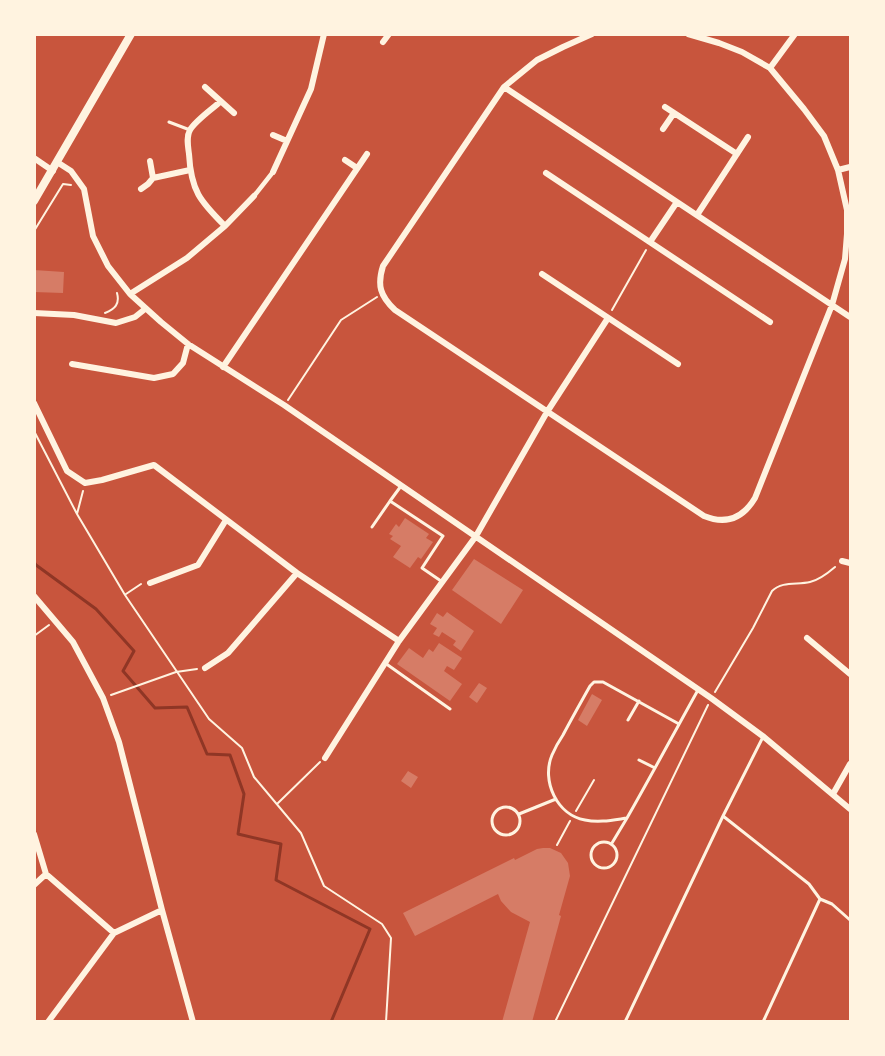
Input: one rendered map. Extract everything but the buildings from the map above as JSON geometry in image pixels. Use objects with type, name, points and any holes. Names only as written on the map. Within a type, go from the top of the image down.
[{"type":"street","points":[[34,201],[131,34]]},
{"type":"street","points":[[130,294],[187,258],[225,226],[273,172],[310,89],[324,34]]},
{"type":"street","points":[[383,42],[389,34]]},
{"type":"street","points":[[592,34],[537,60],[504,87],[383,266],[380,275],[381,293],[395,310],[547,412],[704,516],[722,520],[732,519],[742,514],[755,498],[832,305],[845,259],[847,210],[838,170],[824,136],[770,68],[742,52],[688,34]]},
{"type":"street","points":[[770,68],[795,34]]},
{"type":"street","points":[[205,87],[234,113]]},
{"type":"street","points":[[504,87],[850,317]]},
{"type":"street","points":[[220,102],[196,123],[190,130],[188,138],[190,170],[196,191],[204,205],[225,226]]},
{"type":"street","points":[[665,107],[737,154]]},
{"type":"street","points":[[663,129],[674,112]]},
{"type":"street","points":[[273,135],[287,141]]},
{"type":"street","points":[[697,215],[748,137]]},
{"type":"street","points":[[224,367],[366,154]]},
{"type":"street","points":[[34,158],[53,171]]},
{"type":"street","points":[[345,160],[357,168]]},
{"type":"street","points":[[150,161],[153,178]]},
{"type":"street","points":[[57,162],[71,171],[84,189],[93,236],[108,266],[145,309],[188,344],[284,405],[711,698],[764,737],[850,809]]},
{"type":"street","points":[[838,170],[850,167]]},
{"type":"street","points":[[141,189],[153,178],[190,170]]},
{"type":"street","points":[[546,173],[770,322]]},
{"type":"street","points":[[650,242],[677,202]]},
{"type":"street","points":[[542,274],[678,364]]},
{"type":"street","points":[[34,313],[74,315],[116,323],[135,317],[145,309]]},
{"type":"street","points":[[324,758],[399,641],[476,536],[547,412],[608,318]]},
{"type":"street","points":[[72,364],[154,378],[173,374],[183,363],[188,344]]},
{"type":"street","points":[[34,403],[67,471],[85,483],[153,465],[297,573],[399,641]]},
{"type":"street","points":[[150,583],[198,565],[226,520]]},
{"type":"street","points":[[842,561],[850,563]]},
{"type":"street","points":[[205,668],[228,653],[297,573]]},
{"type":"street","points":[[34,596],[72,642],[103,698],[119,742],[193,1022]]},
{"type":"street","points":[[807,638],[850,674]]},
{"type":"street","points":[[833,794],[850,764]]},
{"type":"street","points":[[34,834],[46,874],[114,933]]},
{"type":"street","points":[[34,885],[46,874]]},
{"type":"street","points":[[48,1022],[114,933],[162,910]]},
{"type":"lane","points":[[169,122],[190,130]]},
{"type":"lane","points":[[372,527],[402,485]]},
{"type":"lane","points":[[390,501],[443,536],[422,568],[442,582]]},
{"type":"lane","points":[[385,663],[450,709]]},
{"type":"lane","points":[[627,818],[586,821],[564,810],[556,800],[549,784],[548,770],[551,756],[590,686],[598,681],[679,724]]},
{"type":"lane","points":[[612,843],[698,690]]},
{"type":"lane","points":[[628,720],[639,701]]},
{"type":"lane","points":[[625,1022],[723,816],[764,737]]},
{"type":"lane","points":[[639,760],[655,768]]},
{"type":"lane","points":[[518,814],[556,800]]},
{"type":"lane","points":[[512,808],[518,814],[520,823],[516,831],[507,835],[495,829],[493,816],[499,809],[512,808]]},
{"type":"lane","points":[[723,816],[809,884],[820,899],[832,904],[850,920]]},
{"type":"lane","points":[[603,842],[612,843],[618,854],[615,862],[605,868],[597,866],[591,858],[595,845],[603,842]]},
{"type":"lane","points":[[763,1022],[820,899]]},
{"type":"path","points":[[34,231],[63,184],[72,185]]},
{"type":"path","points":[[608,318],[650,242]]},
{"type":"path","points":[[106,313],[115,308],[119,299],[116,289]]},
{"type":"path","points":[[284,405],[341,320],[381,293]]},
{"type":"path","points":[[34,431],[77,514],[125,595],[209,720],[242,748],[254,777],[301,833],[324,886],[382,924],[391,938],[386,1022]]},
{"type":"path","points":[[77,514],[85,483]]},
{"type":"path","points":[[555,1022],[711,698],[753,628],[772,591],[783,585],[816,580],[842,561]]},
{"type":"path","points":[[125,595],[140,585],[150,583]]},
{"type":"path","points":[[34,636],[54,620]]},
{"type":"path","points":[[103,698],[176,672],[205,668]]},
{"type":"path","points":[[277,804],[324,758]]},
{"type":"waterway","points":[[34,562],[96,609],[134,651],[123,671],[155,708],[187,707],[207,754],[230,755],[244,794],[238,834],[281,844],[276,880],[370,929],[331,1022]]}]
